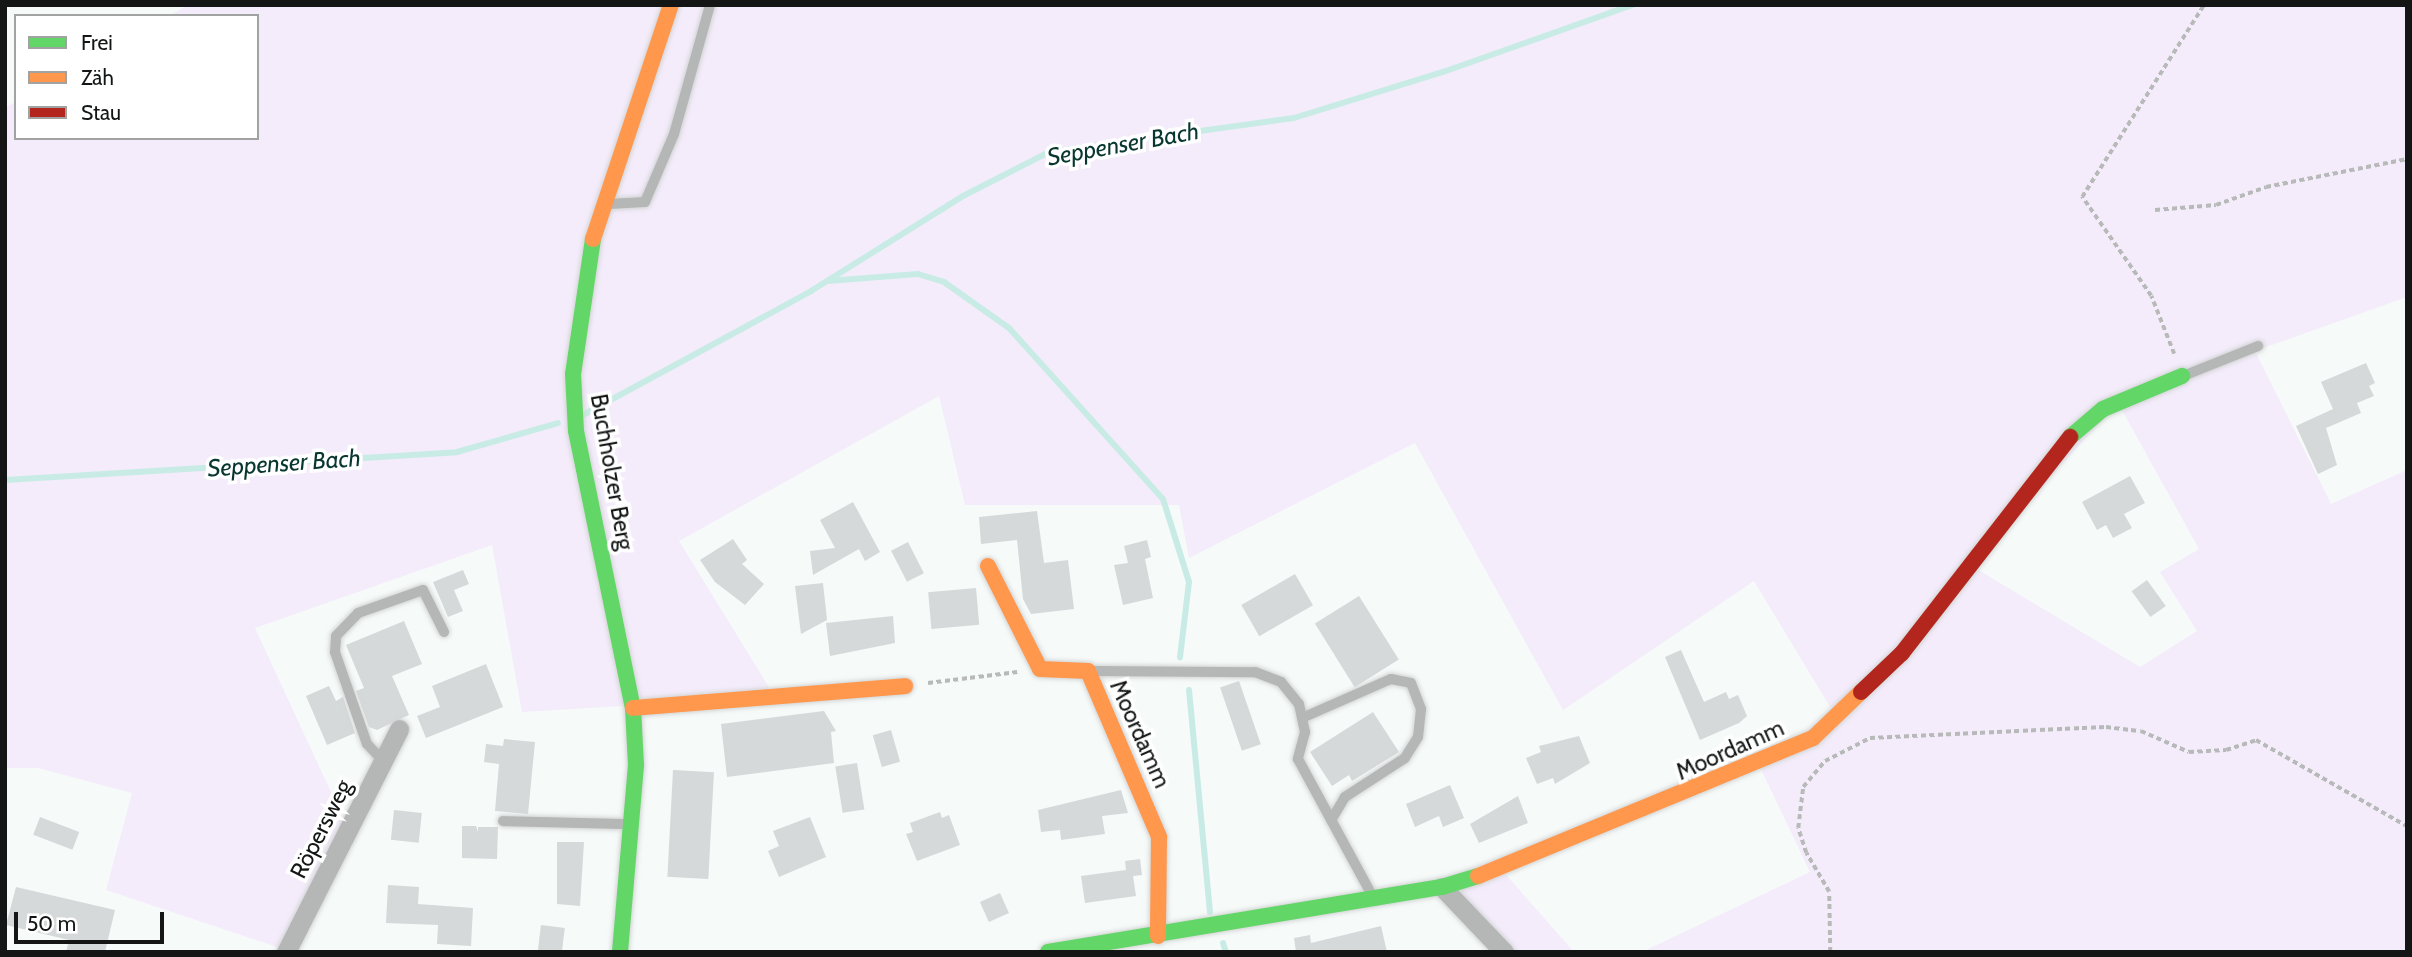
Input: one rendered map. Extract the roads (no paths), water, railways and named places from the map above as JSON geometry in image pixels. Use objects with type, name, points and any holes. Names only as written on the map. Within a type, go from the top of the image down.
[{"type":"street","name":"Buchholzer Berg","points":[[620,952],[630,824],[632,708],[576,432],[574,400],[583,283],[605,204],[671,5]]},
{"type":"street","name":"Moordamm","points":[[1048,952],[1376,901],[1442,887],[1502,869],[1814,738],[1902,653],[2072,434],[2103,408],[2182,376]]},
{"type":"street","name":"Moordamm","points":[[988,566],[1040,670],[1088,671],[1115,744],[1159,836],[1158,936]]},
{"type":"street","points":[[632,708],[905,686]]},
{"type":"street","name":"Röpersweg","points":[[286,952],[399,729]]},
{"type":"street","points":[[1442,887],[1504,952]]},
{"type":"lane","points":[[605,204],[645,202],[674,134],[710,5]]},
{"type":"lane","points":[[2182,376],[2258,346]]},
{"type":"lane","points":[[383,761],[367,744],[335,652],[339,630],[358,613],[423,590],[444,632]]},
{"type":"lane","points":[[1088,671],[1255,672],[1281,682],[1299,704],[1303,718],[1306,732],[1298,759],[1376,901]]},
{"type":"lane","points":[[1303,718],[1391,679],[1411,683],[1421,709],[1418,737],[1405,758],[1345,797],[1331,820]]},
{"type":"lane","points":[[503,821],[630,824]]},
{"type":"waterway","name":"Seppenser Bach","points":[[583,415],[811,291],[963,196],[1049,152],[1294,118],[1443,72],[1632,5]]},
{"type":"waterway","points":[[828,281],[918,274],[944,282],[1009,328],[1163,499],[1189,582],[1180,657]]},
{"type":"waterway","name":"Seppenser Bach","points":[[5,480],[457,452],[558,423]]},
{"type":"waterway","points":[[1189,690],[1210,912]]},
{"type":"waterway","points":[[1223,943],[1226,952]]}]
